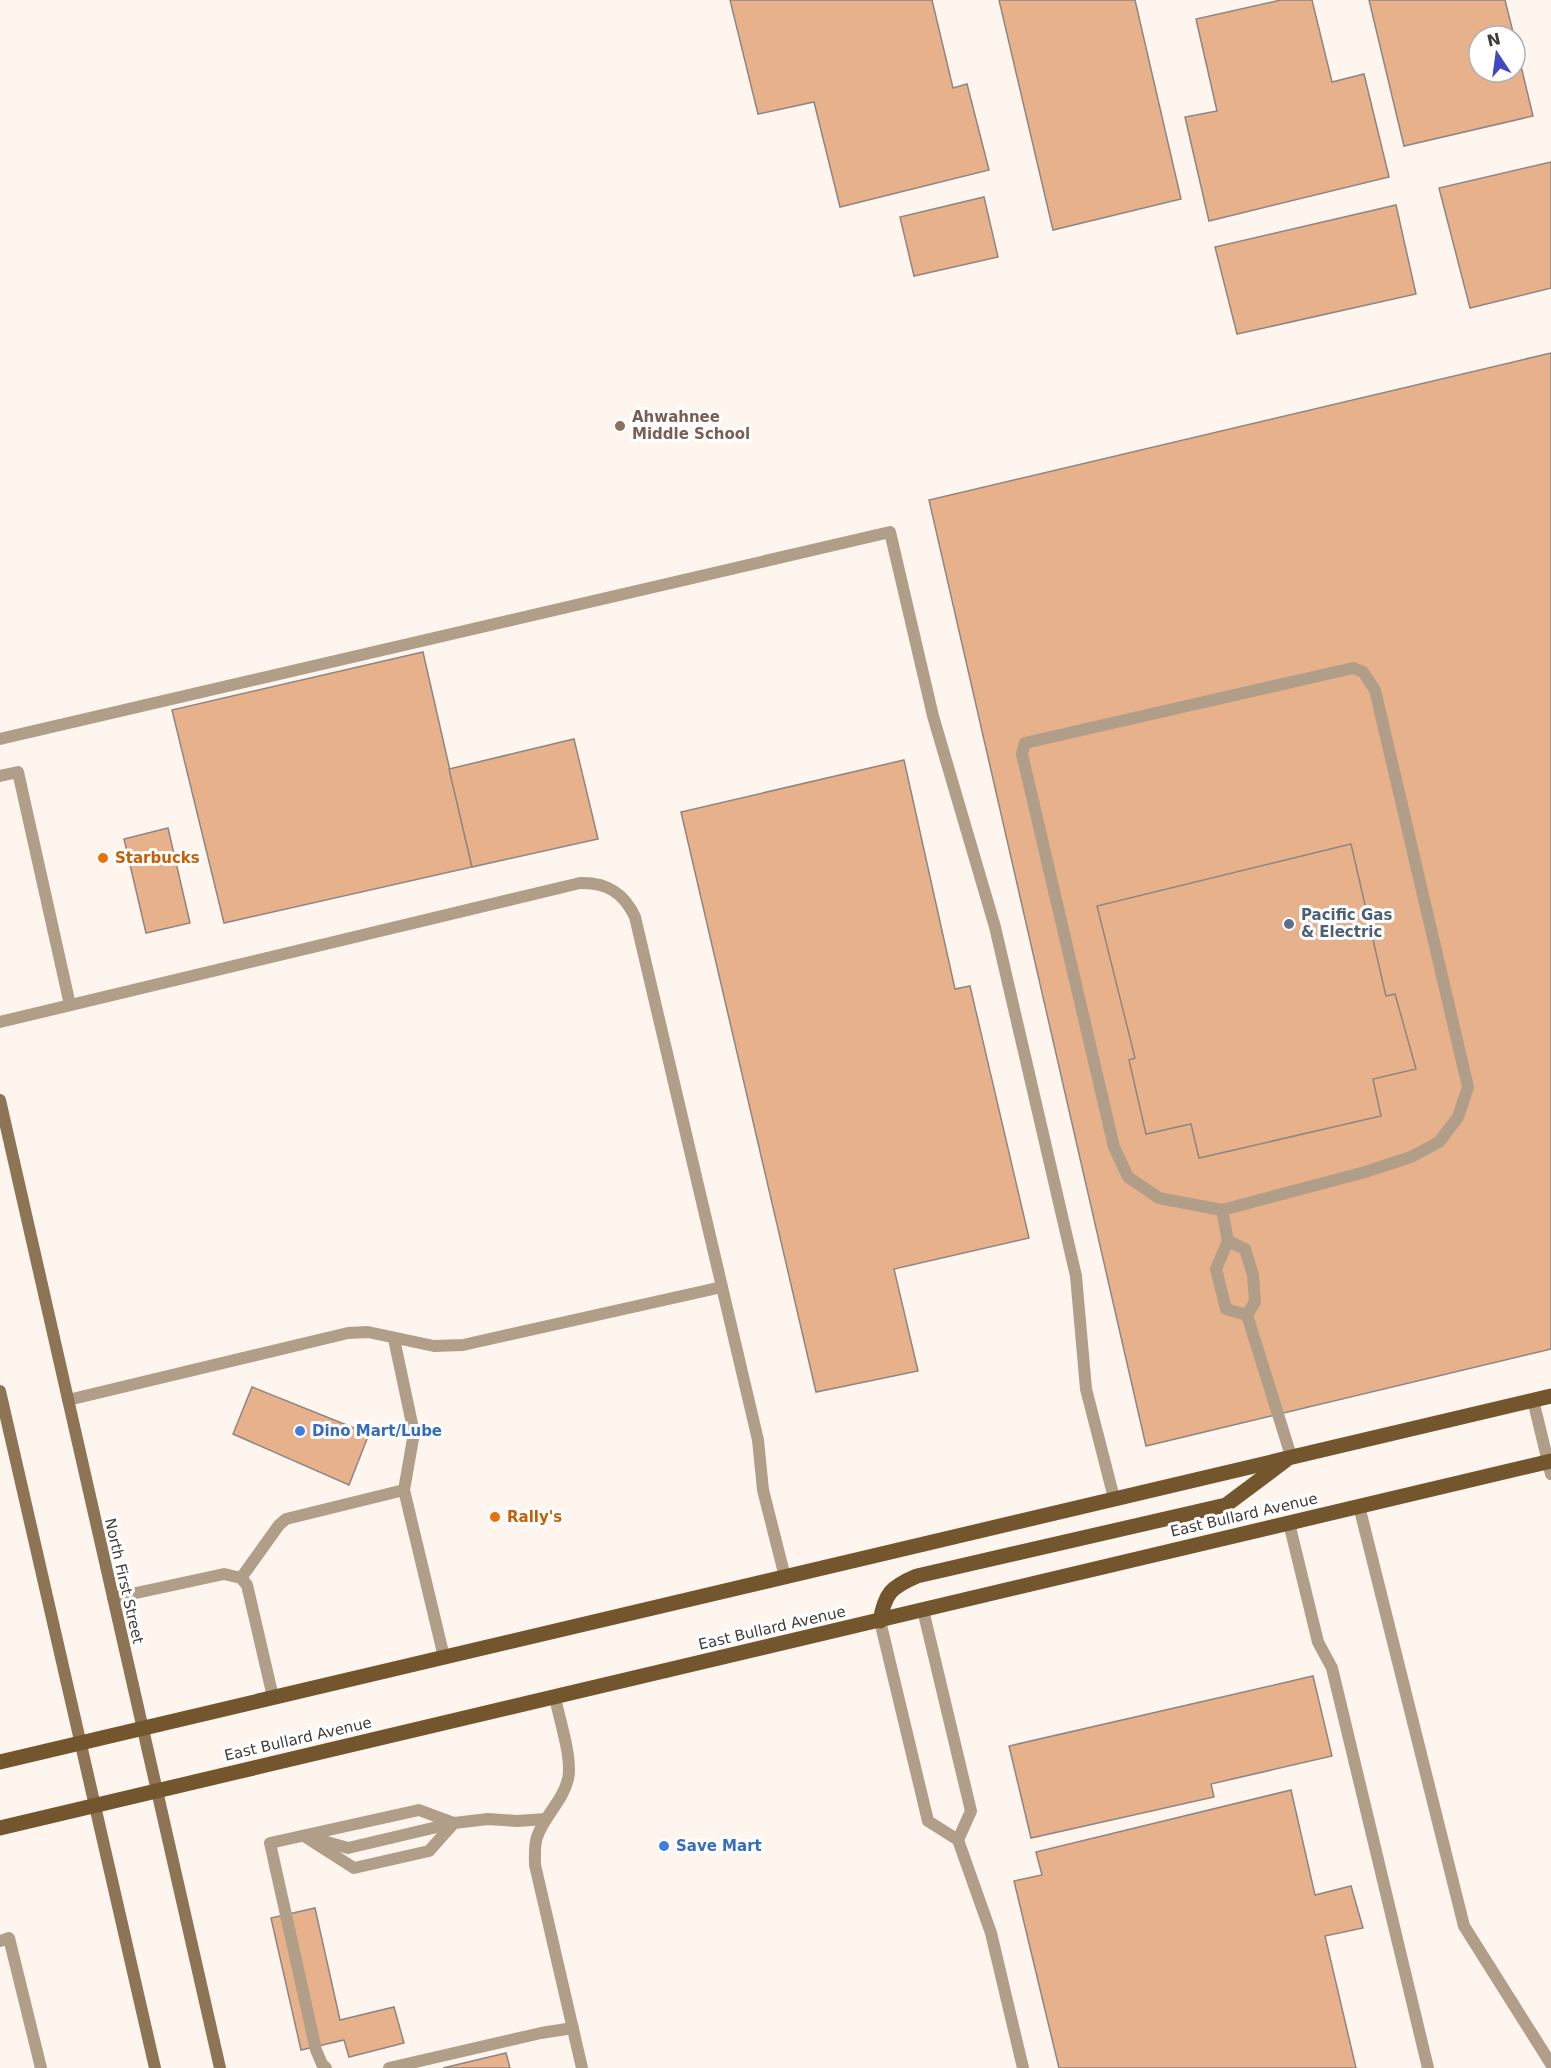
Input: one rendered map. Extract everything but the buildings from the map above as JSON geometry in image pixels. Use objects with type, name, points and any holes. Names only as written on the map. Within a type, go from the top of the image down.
[{"type":"main road","name":"North First Street","points":[[0,1100],[220,2068]]},
{"type":"main road","points":[[0,1762],[1551,1396]]},
{"type":"main road","points":[[1,1399],[155,2068]]},
{"type":"main road","points":[[880,1621],[883,1605],[889,1592],[900,1583],[917,1576],[1226,1505],[1291,1456]]},
{"type":"main road","name":"East Bullard Avenue","points":[[0,1828],[1359,1506],[1550,1465]]},
{"type":"street","points":[[0,739],[890,531],[933,716],[995,927],[1076,1276],[1086,1389],[1114,1498]]},
{"type":"street","points":[[1353,668],[1363,672],[1375,690],[1468,1087],[1458,1117],[1439,1142],[1411,1157],[1365,1172],[1222,1210],[1159,1198],[1128,1177],[1114,1147],[1022,754],[1025,743],[1353,668]]},
{"type":"street","points":[[0,776],[18,772],[70,1005]]},
{"type":"street","points":[[0,1022],[580,883],[605,886],[629,904],[635,917],[758,1440],[763,1490],[785,1577]]},
{"type":"street","points":[[1222,1210],[1228,1241],[1216,1269],[1226,1309],[1247,1315]]},
{"type":"street","points":[[1228,1241],[1245,1249],[1253,1275],[1255,1302],[1247,1315],[1291,1456]]},
{"type":"street","points":[[68,1400],[348,1333],[368,1332],[434,1346],[463,1345],[722,1287]]},
{"type":"street","points":[[394,1339],[414,1434],[404,1490],[444,1657]]},
{"type":"street","points":[[1533,1400],[1550,1465]]},
{"type":"street","points":[[241,1578],[279,1525],[286,1519],[404,1490]]},
{"type":"street","points":[[1359,1506],[1464,1926],[1551,2064]]},
{"type":"street","points":[[1289,1523],[1318,1642],[1332,1668],[1428,2068]]},
{"type":"street","points":[[113,1598],[224,1574],[241,1578],[247,1586],[273,1697]]},
{"type":"street","points":[[922,1610],[971,1811],[958,1840]]},
{"type":"street","points":[[880,1621],[928,1821],[958,1840],[991,1933],[1023,2068]]},
{"type":"street","points":[[555,1697],[570,1761],[569,1779],[564,1793],[537,1836],[535,1865],[582,2068]]},
{"type":"street","points":[[326,2068],[321,2064],[316,2050],[270,1844],[419,1810],[454,1823]]},
{"type":"street","points":[[304,1836],[348,1848],[454,1823],[488,1819],[518,1821],[546,1819]]},
{"type":"street","points":[[304,1836],[354,1868],[429,1851],[454,1823]]},
{"type":"street","points":[[0,1941],[9,1938],[41,2068]]},
{"type":"street","points":[[388,2068],[541,2033],[573,2028]]},
{"type":"place","name":"Ahwahnee Middle School","points":[[620,426]]},
{"type":"place","name":"Starbucks","points":[[103,858]]},
{"type":"place","name":"Pacific Gas & Electric","points":[[1289,924]]},
{"type":"place","name":"Dino Mart/Lube","points":[[300,1431]]},
{"type":"place","name":"Rally's","points":[[495,1517]]},
{"type":"place","name":"Save Mart","points":[[664,1846]]}]
